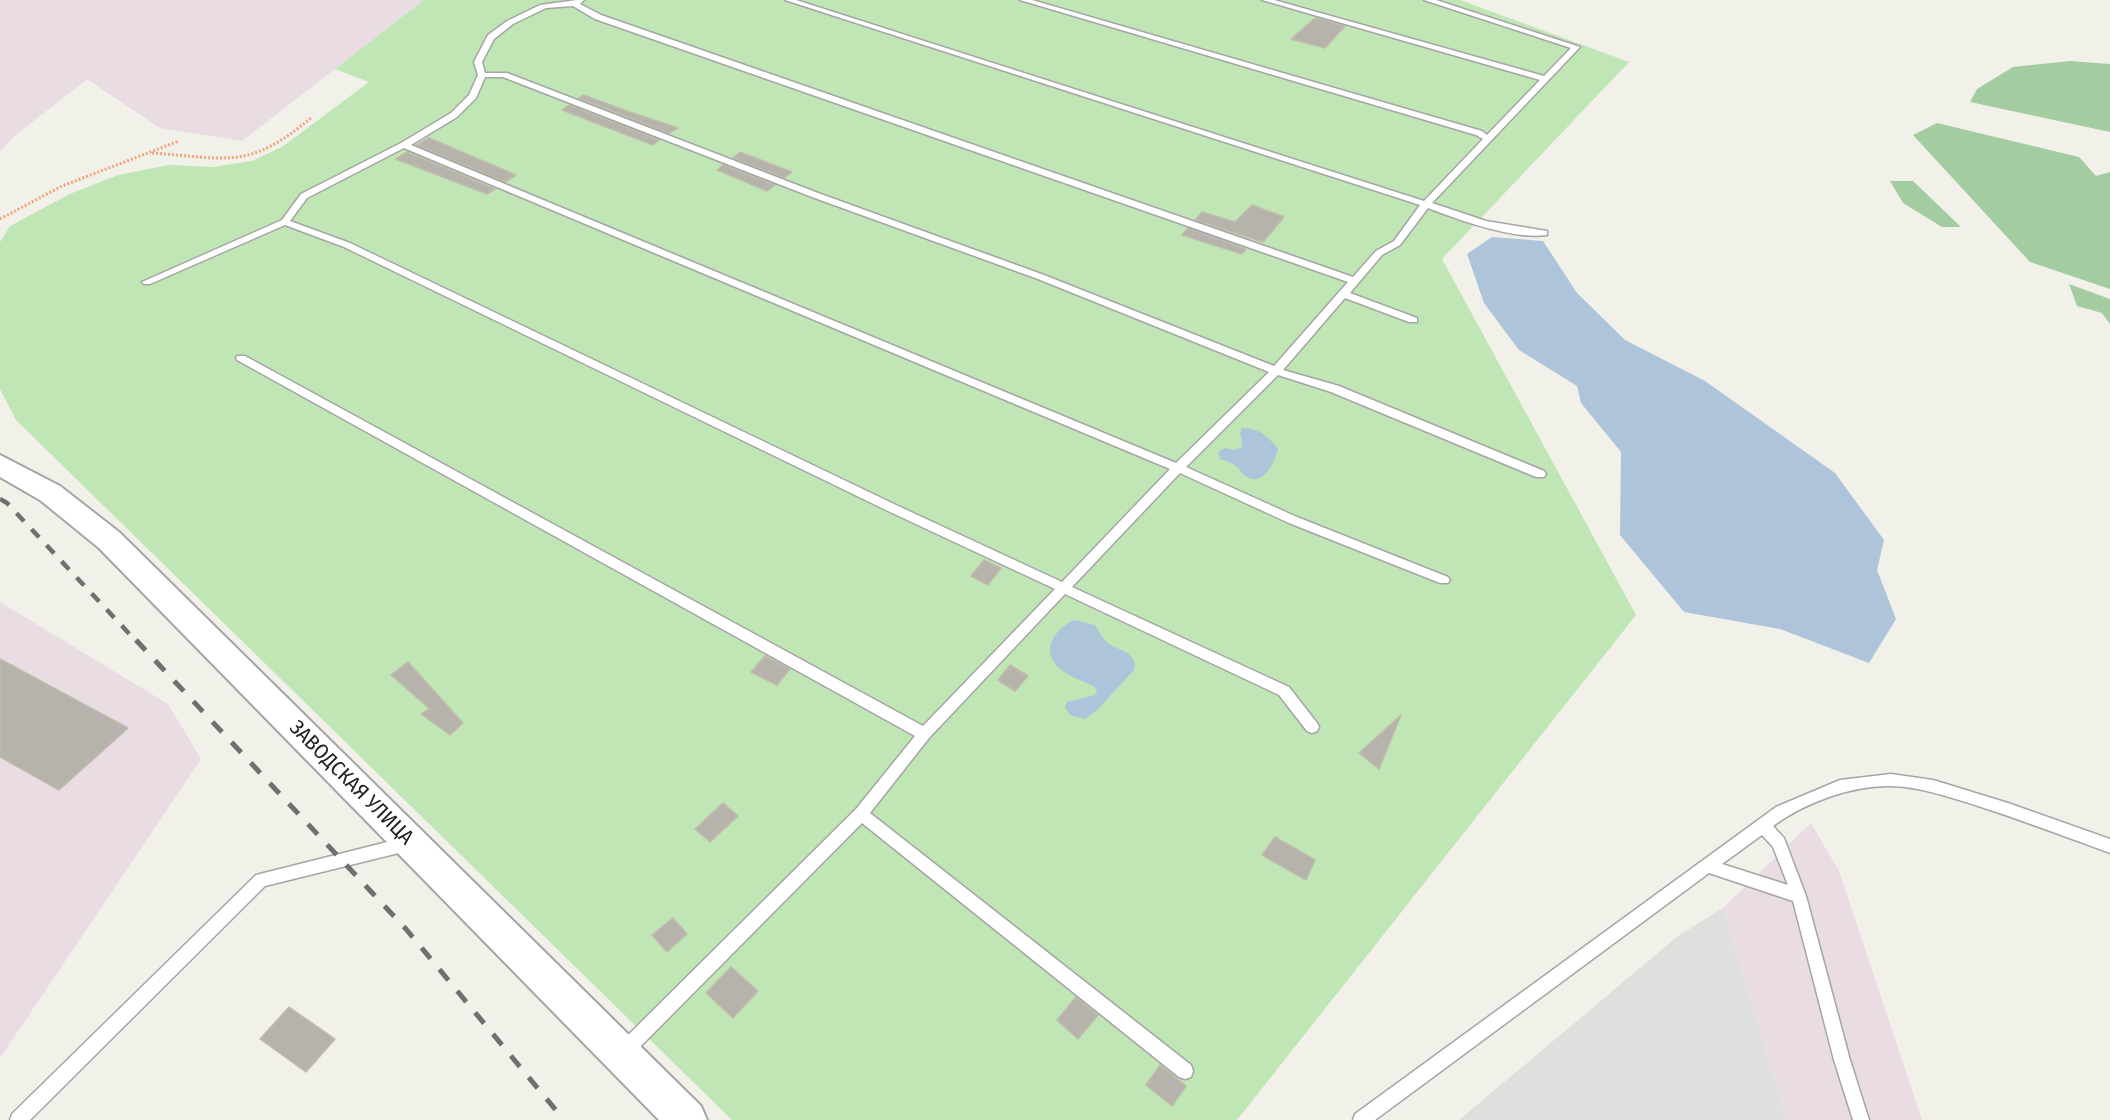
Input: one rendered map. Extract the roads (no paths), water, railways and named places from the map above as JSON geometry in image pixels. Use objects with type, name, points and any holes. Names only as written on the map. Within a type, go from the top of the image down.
[{"type":"street","name":"ЗАВОДСКАЯ УЛИЦА","points":[[0,465],[50,493],[109,540],[687,1120]]},
{"type":"lane","points":[[789,0],[1426,204],[1462,219],[1506,230],[1544,233]]},
{"type":"lane","points":[[1024,0],[1479,133],[1488,139]]},
{"type":"lane","points":[[1266,0],[1546,79]]},
{"type":"lane","points":[[621,1054],[861,814],[924,734],[1178,468],[1276,371],[1379,254],[1397,243],[1426,204],[1576,47],[1428,0]]},
{"type":"lane","points":[[147,282],[285,222],[304,196],[404,145],[454,115],[473,96],[482,75],[478,62],[490,38],[499,30],[542,6],[579,2],[609,21],[1355,281]]},
{"type":"lane","points":[[482,75],[504,75],[815,195],[1041,277],[1276,371],[1335,389],[1540,474]]},
{"type":"lane","points":[[404,145],[1178,468],[1293,520],[1444,580]]},
{"type":"lane","points":[[285,222],[347,245],[892,508],[1284,691],[1312,727]]},
{"type":"lane","points":[[1344,294],[1413,320]]},
{"type":"lane","points":[[241,358],[924,734]]},
{"type":"lane","points":[[1361,1120],[1781,812],[1840,786],[1891,780],[1933,786],[2008,809],[2110,846]]},
{"type":"lane","points":[[861,814],[1185,1071]]},
{"type":"lane","points":[[1763,826],[1779,843],[1799,896],[1842,1060],[1861,1120]]},
{"type":"lane","points":[[18,1120],[261,880],[340,858],[411,843]]},
{"type":"lane","points":[[1707,866],[1799,896]]},
{"type":"water","points":[[1492,237],[1543,241],[1577,293],[1625,340],[1705,381],[1835,473],[1884,540],[1877,570],[1896,619],[1869,663],[1780,629],[1684,612],[1620,535],[1621,452],[1581,403],[1577,386],[1519,350],[1484,303],[1467,254]]},
{"type":"water","points":[[1242,428],[1253,429],[1263,434],[1278,449],[1268,471],[1259,479],[1247,477],[1229,462],[1220,459],[1218,452],[1225,448],[1234,450],[1242,447],[1240,434]]},
{"type":"water","points":[[1074,620],[1095,625],[1106,641],[1127,653],[1135,662],[1134,670],[1098,709],[1085,719],[1070,715],[1065,707],[1067,702],[1095,695],[1097,691],[1095,687],[1060,669],[1054,662],[1050,648],[1060,630]]},
{"type":"railway","points":[[0,499],[7,503],[137,642]]},
{"type":"railway","points":[[136,640],[406,929],[564,1120]]}]
